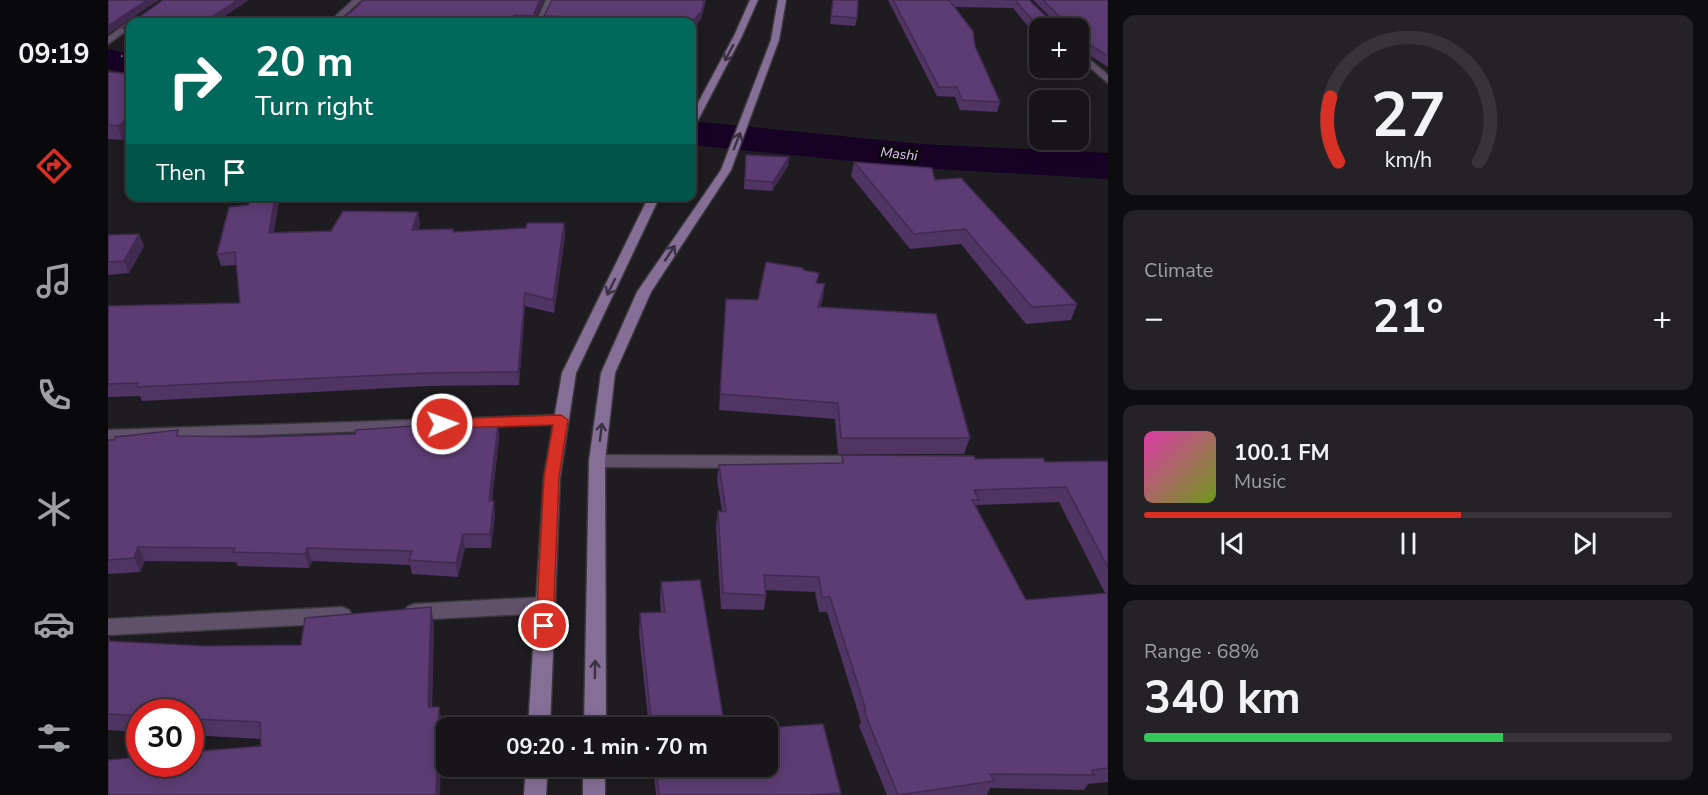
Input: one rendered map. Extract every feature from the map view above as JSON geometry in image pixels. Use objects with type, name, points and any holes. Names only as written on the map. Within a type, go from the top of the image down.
[{"type":"main road","points":[[696,114],[738,36],[754,0]]},
{"type":"main road","points":[[595,717],[597,461],[608,373],[644,292],[726,170],[775,40],[782,0]]},
{"type":"main road","points":[[540,717],[552,477],[569,373],[653,201]]},
{"type":"main road","points":[[535,795],[536,777]]},
{"type":"main road","points":[[594,777],[594,795]]},
{"type":"street","points":[[337,18],[357,0]]},
{"type":"street","points":[[542,18],[550,0]]},
{"type":"street","points":[[108,41],[126,28]]},
{"type":"street","points":[[1089,62],[1108,80]]},
{"type":"street","points":[[108,435],[561,420]]},
{"type":"street","points":[[597,461],[882,462]]},
{"type":"street","points":[[392,613],[545,605]]},
{"type":"street","points":[[108,627],[356,615]]},
{"type":"building","points":[[108,0],[147,0],[108,26]]},
{"type":"building","points":[[163,0],[238,0],[210,18],[130,18],[139,17]]},
{"type":"building","points":[[363,0],[540,0],[534,16],[514,15],[512,18],[342,18]]},
{"type":"building","points":[[552,0],[704,0],[702,11],[696,18],[544,16]]},
{"type":"building","points":[[833,0],[858,0],[857,18],[831,16]]},
{"type":"building","points":[[893,0],[949,0],[973,31],[975,46],[1000,102],[962,100],[957,87],[939,87]]},
{"type":"building","points":[[1015,0],[1029,0],[1048,18],[1031,18]]},
{"type":"building","points":[[1043,0],[1108,0],[1108,56],[1089,44],[1089,18],[1061,18]]},
{"type":"building","points":[[108,72],[126,74],[126,119],[118,126],[108,125]]},
{"type":"building","points":[[746,155],[789,157],[773,182],[745,180]]},
{"type":"building","points":[[854,162],[932,168],[935,180],[961,178],[1077,304],[1032,307],[965,229],[914,234]]},
{"type":"building","points":[[252,201],[274,201],[269,233],[331,231],[343,211],[418,212],[412,230],[453,229],[453,232],[526,228],[527,223],[564,223],[553,300],[525,293],[518,372],[427,373],[136,387],[138,383],[108,384],[108,306],[240,303],[235,252],[217,254],[229,207],[248,205]]},
{"type":"building","points":[[139,234],[124,261],[108,262],[108,235]]},
{"type":"building","points":[[766,262],[819,273],[816,283],[825,284],[818,307],[936,314],[970,438],[841,438],[838,403],[720,394],[726,299],[758,300]]},
{"type":"building","points":[[430,425],[498,425],[489,501],[494,501],[490,534],[463,534],[456,563],[409,560],[412,551],[307,548],[305,554],[233,552],[235,548],[138,547],[134,558],[108,560],[108,440],[114,440],[115,437],[178,430],[177,436],[261,437],[355,434],[356,430]]},
{"type":"building","points":[[842,455],[974,456],[975,459],[1043,458],[1045,462],[1108,461],[1108,568],[1066,487],[974,490],[979,500],[972,500],[1026,600],[1108,593],[1108,768],[1092,770],[1094,775],[990,774],[994,781],[898,795],[864,711],[866,710],[830,597],[822,597],[819,577],[764,575],[766,595],[723,593],[718,511],[726,512],[719,465],[843,463]]},
{"type":"building","points":[[700,580],[723,717],[651,717],[640,613],[665,612],[661,582]]},
{"type":"building","points":[[431,607],[428,707],[439,707],[439,717],[436,717],[436,795],[108,795],[108,760],[126,758],[126,777],[204,777],[204,751],[261,746],[260,722],[204,720],[204,699],[126,699],[126,715],[108,714],[108,641],[205,646],[301,645],[305,618]]},
{"type":"building","points":[[823,724],[841,793],[659,795],[657,777],[778,777],[778,727]]},
{"type":"waterway","name":"Mashi","points":[[108,59],[126,63]]},
{"type":"waterway","name":"Mashi","points":[[696,133],[921,156],[1108,166]]},
{"type":"route","points":[[442,424],[561,420],[552,477],[544,626]]}]
